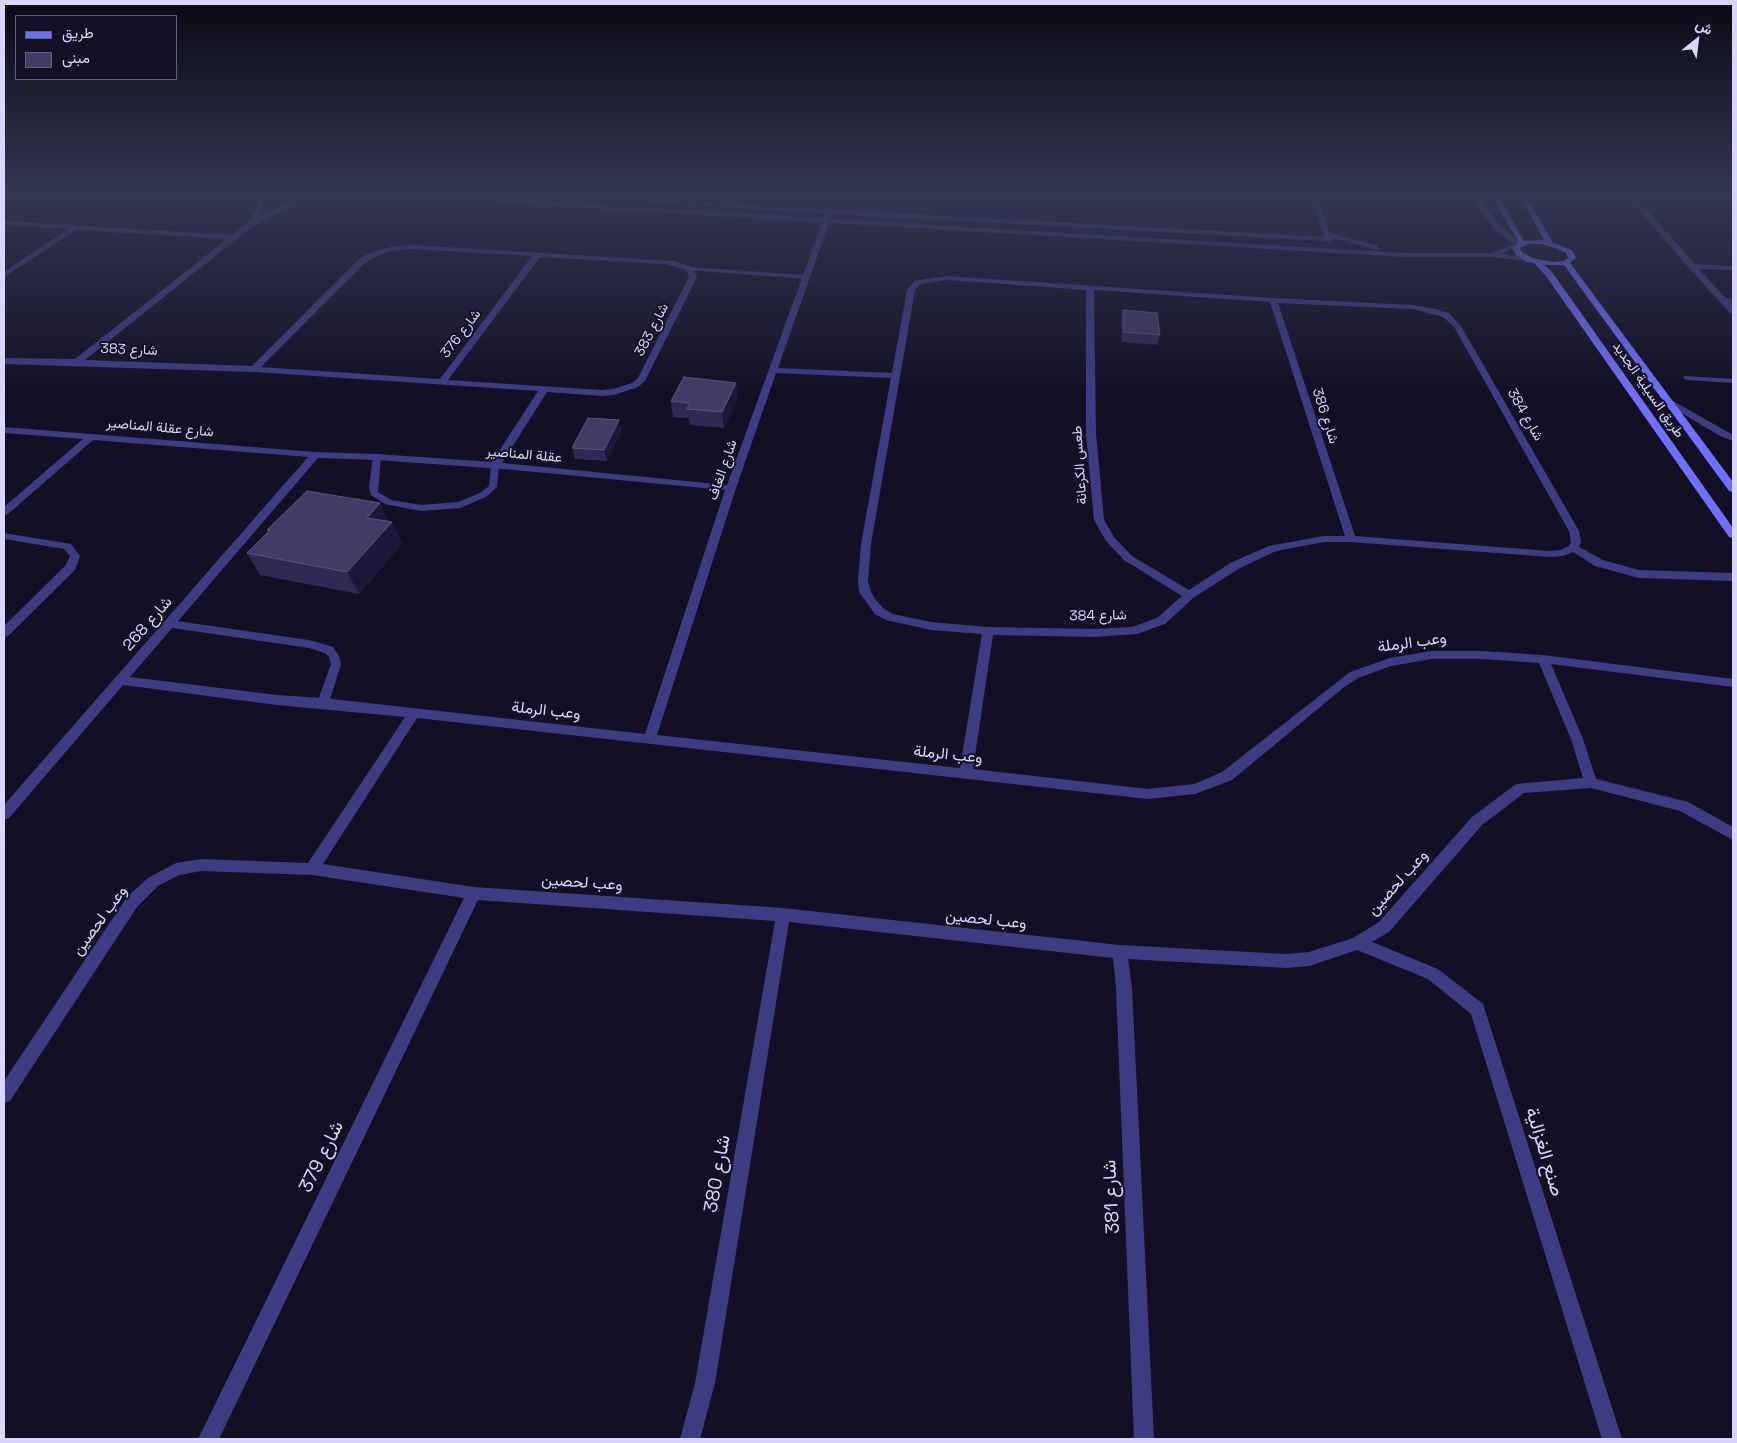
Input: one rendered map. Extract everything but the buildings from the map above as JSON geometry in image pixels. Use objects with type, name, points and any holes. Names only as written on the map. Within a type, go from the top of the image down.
[{"type":"street","points":[[4,275],[26,260]]},
{"type":"street","points":[[77,362],[204,260]]},
{"type":"street","points":[[254,369],[364,260]]},
{"type":"street","name":"شارع 376","points":[[443,381],[533,260]]},
{"type":"street","points":[[639,260],[674,263],[689,269]]},
{"type":"street","name":"شارع الغاف","points":[[649,740],[731,488],[812,260]]},
{"type":"street","points":[[1529,260],[1553,264],[1566,263]]},
{"type":"street","name":"طريق السيلية الجديد","points":[[1569,260],[1566,263],[1733,489]]},
{"type":"street","points":[[1687,260],[1733,311]]},
{"type":"street","name":"طريق السيلية الجديد","points":[[1533,261],[1549,274],[1733,535]]},
{"type":"street","points":[[1692,266],[1733,268]]},
{"type":"street","name":"شارع 383","points":[[4,361],[254,369],[602,393],[614,392],[635,385],[642,379],[692,282],[692,273],[689,269]]},
{"type":"street","name":"شارع 384","points":[[938,278],[1090,287],[1273,300],[1425,308],[1446,315],[1453,320],[1574,531],[1576,542],[1574,548],[1563,553],[1550,554],[1351,539],[1324,539],[1273,548],[1236,564],[1189,596],[1161,621],[1133,631],[988,631],[931,626],[890,617],[879,611],[865,592],[863,581],[866,544],[911,290],[917,283],[938,278]]},
{"type":"street","name":"طعس الكرعانة","points":[[1090,287],[1091,433],[1099,520],[1110,539],[1128,558],[1189,596]]},
{"type":"street","name":"شارع 386","points":[[1273,300],[1351,539]]},
{"type":"street","points":[[773,370],[895,376]]},
{"type":"street","points":[[495,466],[544,389]]},
{"type":"street","points":[[1668,401],[1733,438]]},
{"type":"street","name":"شارع عقلة المناصير","points":[[4,430],[315,455]]},
{"type":"street","points":[[4,512],[92,436]]},
{"type":"street","name":"عقلة المناصير","points":[[315,455],[377,456],[731,488]]},
{"type":"street","name":"شارع 268","points":[[4,814],[315,455]]},
{"type":"street","points":[[4,536],[67,546],[75,556],[71,566],[4,634]]},
{"type":"street","points":[[1574,548],[1599,563],[1639,574],[1733,577]]},
{"type":"street","points":[[966,774],[982,658],[988,631]]},
{"type":"street","name":"وعب الرملة","points":[[120,680],[277,700],[323,703],[1148,794],[1195,789],[1227,776],[1339,685],[1371,667],[1390,662],[1431,655],[1483,655],[1543,659],[1733,683]]},
{"type":"street","points":[[1543,659],[1578,739],[1591,783]]},
{"type":"street","points":[[312,869],[413,714]]},
{"type":"street","name":"وعب لحصين","points":[[4,1095],[132,902],[153,882],[176,868],[201,865],[312,869],[474,893],[783,915],[1120,952],[1287,961],[1309,959],[1358,943],[1384,927],[1477,820],[1521,788],[1591,783],[1683,806],[1733,834]]},
{"type":"street","name":"شارع 379","points":[[208,1439],[474,893]]},
{"type":"street","name":"شارع 380","points":[[690,1439],[705,1383],[783,915]]},
{"type":"street","name":"صنع الغزالية","points":[[1358,943],[1433,974],[1477,1010],[1612,1439]]},
{"type":"street","name":"شارع 381","points":[[1120,952],[1124,997],[1144,1439]]},
{"type":"lane","points":[[689,269],[806,277]]},
{"type":"lane","points":[[1724,300],[1733,301]]},
{"type":"lane","points":[[1687,378],[1733,381]]},
{"type":"lane","points":[[377,456],[374,493],[388,502],[409,507],[446,508],[472,501],[492,487],[495,466]]},
{"type":"lane","points":[[170,624],[309,644],[329,650],[334,656],[336,664],[323,703]]}]
